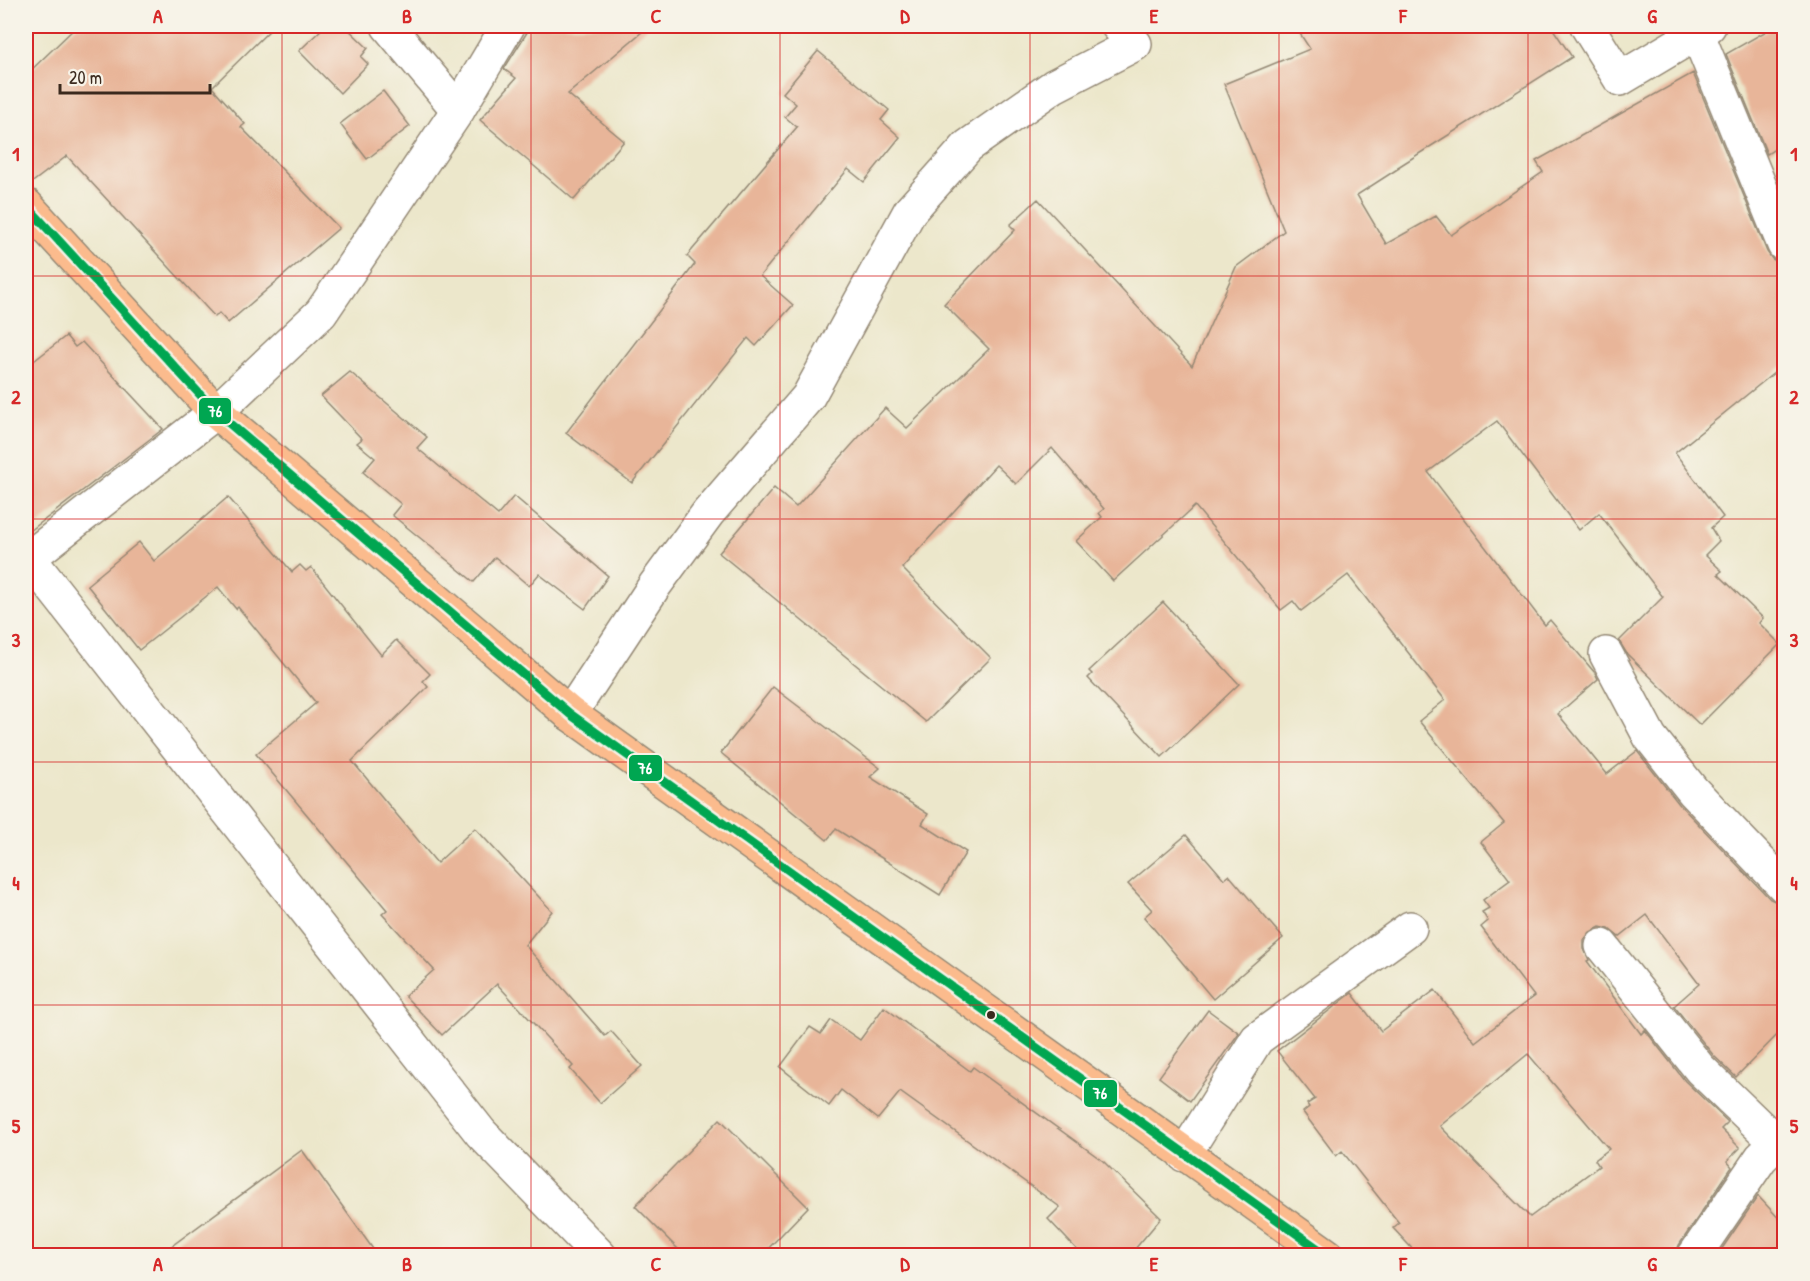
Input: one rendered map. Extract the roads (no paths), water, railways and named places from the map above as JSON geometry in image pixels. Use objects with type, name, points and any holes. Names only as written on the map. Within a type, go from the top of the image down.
[{"type":"highway","points":[[26,205],[216,412],[570,714],[1328,1256]]},
{"type":"street","points":[[388,26],[458,110]]},
{"type":"street","points":[[508,26],[458,110],[321,313],[216,412],[27,559],[481,1133],[600,1256]]},
{"type":"street","points":[[570,714],[655,585],[688,540],[808,397],[910,211],[968,146],[1054,86],[1135,44],[1118,26]]},
{"type":"street","points":[[1587,26],[1620,79],[1703,30],[1785,245]]},
{"type":"street","points":[[1606,654],[1650,737],[1693,791],[1785,886]]},
{"type":"street","points":[[1184,1155],[1257,1039],[1410,928]]},
{"type":"street","points":[[1602,946],[1700,1069],[1781,1140],[1761,1158],[1694,1256]]}]
